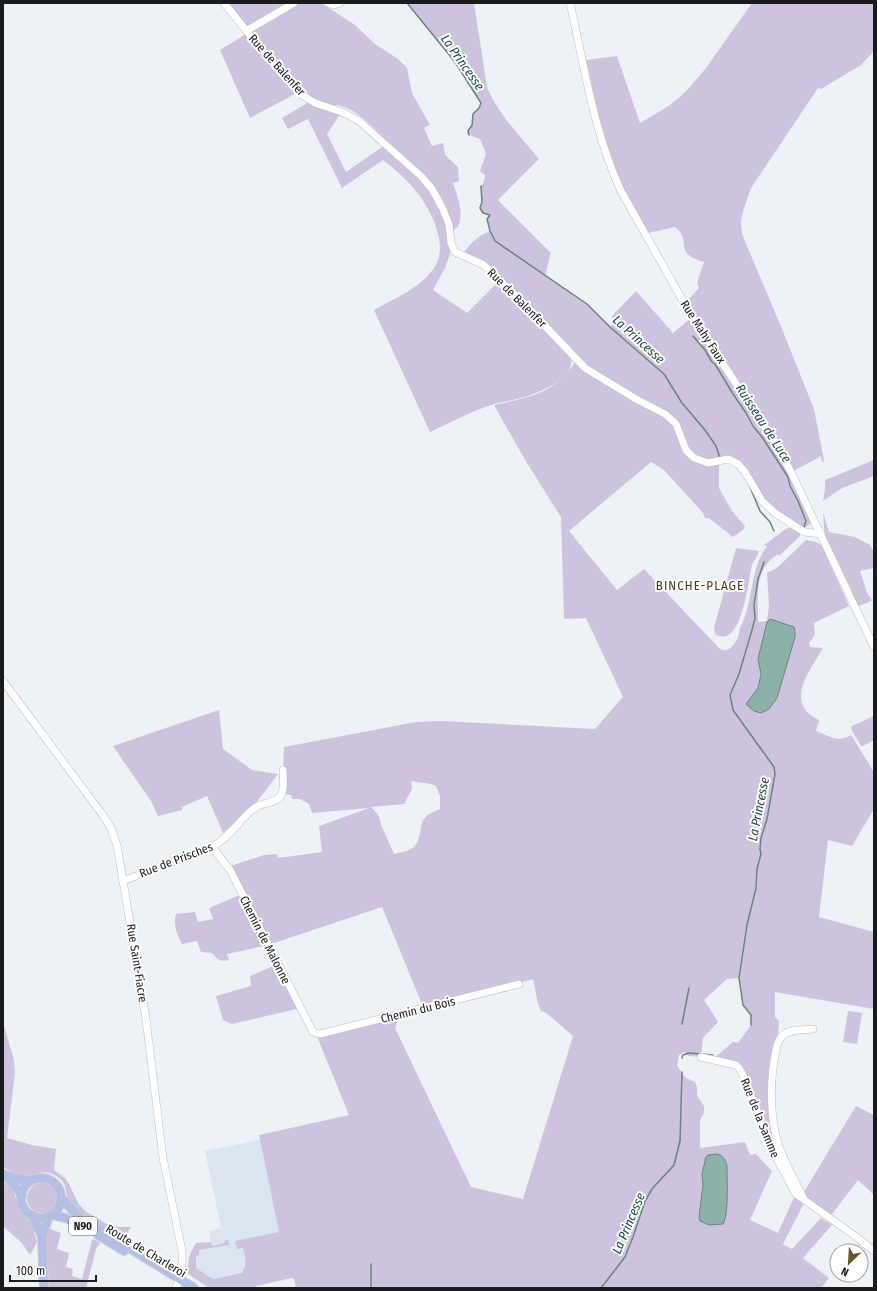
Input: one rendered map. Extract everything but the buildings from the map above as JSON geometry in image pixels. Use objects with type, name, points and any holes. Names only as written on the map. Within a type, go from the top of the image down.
[{"type":"main road","name":"N90","points":[[4,1175],[30,1181],[42,1178],[54,1182],[58,1187],[61,1198],[79,1217],[179,1284],[194,1288]]},
{"type":"main road","name":"N90","points":[[4,1175],[22,1195],[24,1207],[32,1215]]},
{"type":"main road","points":[[22,1195],[24,1187],[30,1181]]},
{"type":"main road","name":"N90","points":[[50,1215],[57,1209],[61,1198]]},
{"type":"main road","name":"Route de Charleroi","points":[[32,1215],[38,1217],[50,1215],[66,1218],[76,1222],[179,1284]]},
{"type":"main road","points":[[32,1215],[42,1237],[44,1288]]},
{"type":"main road","points":[[42,1237],[50,1215]]},
{"type":"street","name":"Rue de Balenfer","points":[[224,3],[246,31],[302,95],[315,103],[342,112],[359,121],[422,177],[432,189],[443,209],[449,225],[451,243],[455,252],[486,267],[528,308],[585,368],[671,418],[679,430],[686,450],[694,458],[708,463],[721,460],[731,460],[740,466],[758,496],[770,510],[805,532],[821,534]]},
{"type":"street","points":[[246,31],[294,3]]},
{"type":"street","points":[[328,3],[334,5],[340,3]]},
{"type":"street","name":"Rue Mahy Faux","points":[[570,3],[601,138],[614,176],[621,191],[692,317],[774,441],[791,472],[874,647]]},
{"type":"street","name":"Rue Saint-Fiacre","points":[[3,681],[84,788],[111,828],[117,844],[146,1019],[163,1158],[182,1251],[182,1266],[179,1284]]},
{"type":"street","name":"Rue de Prisches","points":[[123,881],[212,847],[220,842],[257,806],[279,798],[282,794],[283,770]]},
{"type":"street","name":"Chemin de Malonne","points":[[212,847],[230,870],[313,1032],[316,1034]]},
{"type":"street","name":"Chemin du Bois","points":[[316,1034],[519,984]]},
{"type":"street","points":[[813,1029],[795,1030],[784,1034],[778,1042],[772,1072],[771,1093],[774,1129],[779,1146],[804,1199],[874,1251]]},
{"type":"street","name":"Rue de la Samme","points":[[701,1057],[730,1063],[739,1068],[744,1077],[770,1148],[796,1194],[804,1199]]},
{"type":"shaded area","points":[[226,3],[291,3],[250,26],[246,26]]},
{"type":"shaded area","points":[[298,3],[321,3],[355,25],[375,44],[398,59],[407,68],[412,93],[430,125],[424,128],[432,146],[443,143],[445,155],[458,167],[459,181],[453,183],[460,210],[460,221],[458,227],[451,231],[440,199],[372,126],[350,110],[340,106],[331,106],[310,99],[282,71],[251,31]]},
{"type":"shaded area","points":[[407,3],[474,3],[487,87],[497,107],[539,159],[498,200],[551,253],[545,275],[587,304],[611,327],[612,316],[636,291],[673,333],[692,317],[684,304],[699,288],[697,283],[704,262],[688,255],[684,246],[683,237],[675,227],[648,233],[622,193],[624,189],[605,142],[586,60],[617,56],[640,123],[667,107],[689,88],[706,68],[752,3],[874,3],[874,51],[861,65],[821,89],[818,88],[751,188],[741,222],[742,234],[814,409],[824,460],[823,463],[820,456],[791,472],[812,522],[800,533],[800,536],[779,556],[778,554],[770,560],[765,567],[759,584],[758,622],[767,621],[769,607],[767,573],[778,567],[806,540],[816,542],[822,546],[849,606],[814,623],[815,635],[809,643],[810,647],[823,648],[807,676],[801,696],[803,705],[808,713],[819,720],[816,731],[838,739],[851,735],[874,772],[874,809],[852,846],[828,840],[819,917],[874,932],[874,1009],[775,992],[775,1017],[779,1021],[778,1042],[772,1072],[774,1129],[788,1181],[739,1068],[713,1059],[733,1042],[738,1043],[751,1025],[751,1015],[743,1005],[739,978],[727,979],[704,1000],[718,1022],[703,1038],[701,1057],[688,1056],[684,1052],[679,1055],[677,1066],[686,1078],[695,1082],[697,1087],[697,1096],[704,1106],[704,1113],[700,1120],[700,1148],[745,1142],[750,1155],[756,1154],[772,1171],[750,1220],[778,1233],[795,1195],[803,1205],[783,1244],[792,1249],[821,1218],[832,1225],[803,1258],[829,1278],[821,1288],[296,1288],[294,1279],[292,1278],[256,1286],[255,1288],[209,1288],[188,1274],[189,1258],[196,1243],[211,1242],[212,1246],[225,1243],[225,1240],[228,1240],[229,1245],[199,1250],[199,1255],[196,1256],[196,1268],[213,1279],[242,1273],[244,1270],[245,1258],[243,1248],[237,1249],[235,1241],[279,1232],[259,1135],[349,1115],[316,1034],[400,1015],[395,1028],[471,1187],[523,1199],[573,1036],[545,1012],[541,1011],[538,1004],[533,979],[424,1009],[382,907],[268,945],[227,954],[229,960],[226,961],[219,960],[212,953],[201,952],[197,941],[182,944],[175,926],[176,914],[195,912],[198,922],[213,919],[209,908],[242,894],[227,867],[264,855],[277,854],[278,858],[322,852],[319,826],[369,808],[312,813],[309,804],[300,799],[292,799],[291,795],[282,794],[284,747],[416,722],[444,721],[595,729],[623,697],[586,618],[564,619],[561,517],[527,463],[495,407],[495,405],[531,396],[550,387],[567,372],[576,361],[490,270],[462,255],[481,235],[490,231],[487,219],[490,215],[483,213],[480,208],[482,202],[481,186],[484,182],[485,175],[480,171],[486,154],[480,139],[469,135],[468,131],[472,125],[473,114],[479,108],[481,103],[455,62]],"holes":[[[651,462],[664,470],[703,513],[705,518],[709,518],[733,537],[743,530],[745,526],[732,511],[719,488],[719,462],[736,462],[770,510],[793,526],[786,529],[764,545],[767,546],[757,565],[748,608],[740,628],[740,632],[734,645],[727,650],[719,648],[644,569],[617,590],[569,531]],[[767,622],[761,713],[749,700],[758,688],[761,674],[758,659]],[[411,781],[436,786],[440,796],[440,809],[429,814],[424,819],[418,840],[410,850],[394,854],[380,822],[379,816],[371,807],[404,804],[412,789]]]},
{"type":"shaded area","points":[[246,34],[297,93],[250,118],[220,50]]},
{"type":"shaded area","points":[[309,102],[341,113],[327,134],[346,172],[385,145],[425,183],[443,211],[451,246],[451,251],[445,268],[433,290],[467,313],[499,281],[571,357],[571,365],[568,372],[562,378],[536,393],[521,398],[496,403],[430,432],[374,310],[414,287],[434,268],[439,257],[440,246],[434,221],[421,198],[413,188],[401,175],[383,160],[342,188],[308,119],[288,129],[282,118]]},
{"type":"shaded area","points":[[874,460],[874,476],[842,488],[823,501],[825,480]]},
{"type":"shaded area","points":[[823,512],[829,532],[855,537],[870,545],[874,552],[874,568],[860,571],[867,593],[872,600],[869,602],[859,606],[855,604],[825,543]]},
{"type":"shaded area","points":[[736,548],[759,551],[752,565],[746,598],[738,624],[732,632],[724,637],[715,634],[714,628]]},
{"type":"shaded area","points":[[770,619],[794,627],[795,637],[777,698],[769,709],[761,713],[754,711],[746,704],[758,688],[761,674],[758,659],[767,622]]},
{"type":"shaded area","points":[[219,710],[223,749],[252,770],[278,774],[253,807],[223,833],[207,796],[182,807],[182,810],[158,816],[151,801],[113,746]]},
{"type":"shaded area","points":[[874,716],[874,740],[861,746],[851,729],[852,726]]},
{"type":"shaded area","points":[[278,964],[301,1008],[232,1024],[223,1020],[216,996],[251,986],[250,976]]},
{"type":"shaded area","points":[[848,1011],[862,1013],[857,1044],[843,1042]]},
{"type":"shaded area","points":[[3,1023],[14,1060],[15,1073],[7,1138],[32,1145],[56,1149],[54,1170],[65,1178],[78,1203],[85,1211],[112,1227],[131,1227],[123,1239],[94,1223],[74,1207],[68,1199],[65,1185],[56,1176],[48,1172],[44,1172],[23,1176],[3,1167]]},
{"type":"shaded area","points":[[856,1106],[874,1115],[874,1195],[858,1180],[829,1218],[802,1195]]},
{"type":"shaded area","points":[[260,1140],[279,1232],[243,1248],[246,1268],[242,1273],[213,1279],[196,1268],[196,1255],[199,1250],[212,1248],[209,1231],[221,1228],[205,1151]]},
{"type":"shaded area","points":[[717,1154],[724,1158],[727,1166],[726,1213],[723,1224],[709,1225],[700,1221],[699,1217],[703,1185],[702,1174],[706,1157],[708,1155]]},
{"type":"shaded area","points":[[3,1181],[14,1192],[19,1210],[31,1223],[37,1242],[30,1255],[21,1242],[3,1225]]},
{"type":"shaded area","points":[[42,1183],[53,1187],[57,1198],[53,1209],[42,1213],[31,1209],[27,1198],[31,1187]]},
{"type":"shaded area","points":[[48,1228],[61,1233],[57,1249],[69,1253],[66,1267],[73,1269],[72,1276],[82,1279],[92,1240],[94,1239],[100,1243],[96,1249],[86,1288],[49,1288],[46,1238]]},
{"type":"waterway","name":"La Princesse","points":[[407,3],[455,62],[481,103],[479,108],[473,114],[472,125],[468,131],[469,135]]},
{"type":"waterway","name":"La Princesse","points":[[481,186],[482,202],[480,208],[483,213],[490,215],[487,219],[490,231],[495,241],[587,304],[611,328],[664,374],[682,403],[705,430],[716,446],[720,458]]},
{"type":"waterway","name":"Ruisseau de Luce","points":[[693,336],[715,364],[753,426],[788,477],[790,486],[806,521],[804,527]]},
{"type":"waterway","name":"La Princesse","points":[[750,487],[760,511],[770,522],[774,531]]},
{"type":"waterway","name":"La Princesse","points":[[751,1025],[751,1015],[743,1005],[739,978],[747,925],[756,888],[757,869],[761,854],[761,838],[767,819],[775,774],[774,767],[733,710],[730,695],[739,674],[752,630],[755,618],[754,605],[758,579],[764,562]]},
{"type":"waterway","points":[[682,1024],[689,988]]},
{"type":"waterway","points":[[682,1058],[683,1055],[689,1053],[713,1055]]},
{"type":"waterway","name":"La Princesse","points":[[601,1288],[625,1257],[645,1201],[652,1189],[674,1165],[680,1141],[682,1072]]},
{"type":"waterway","points":[[371,1264],[371,1288]]},
{"type":"district","name":"BINCHE-PLAGE","points":[[700,585]]}]
